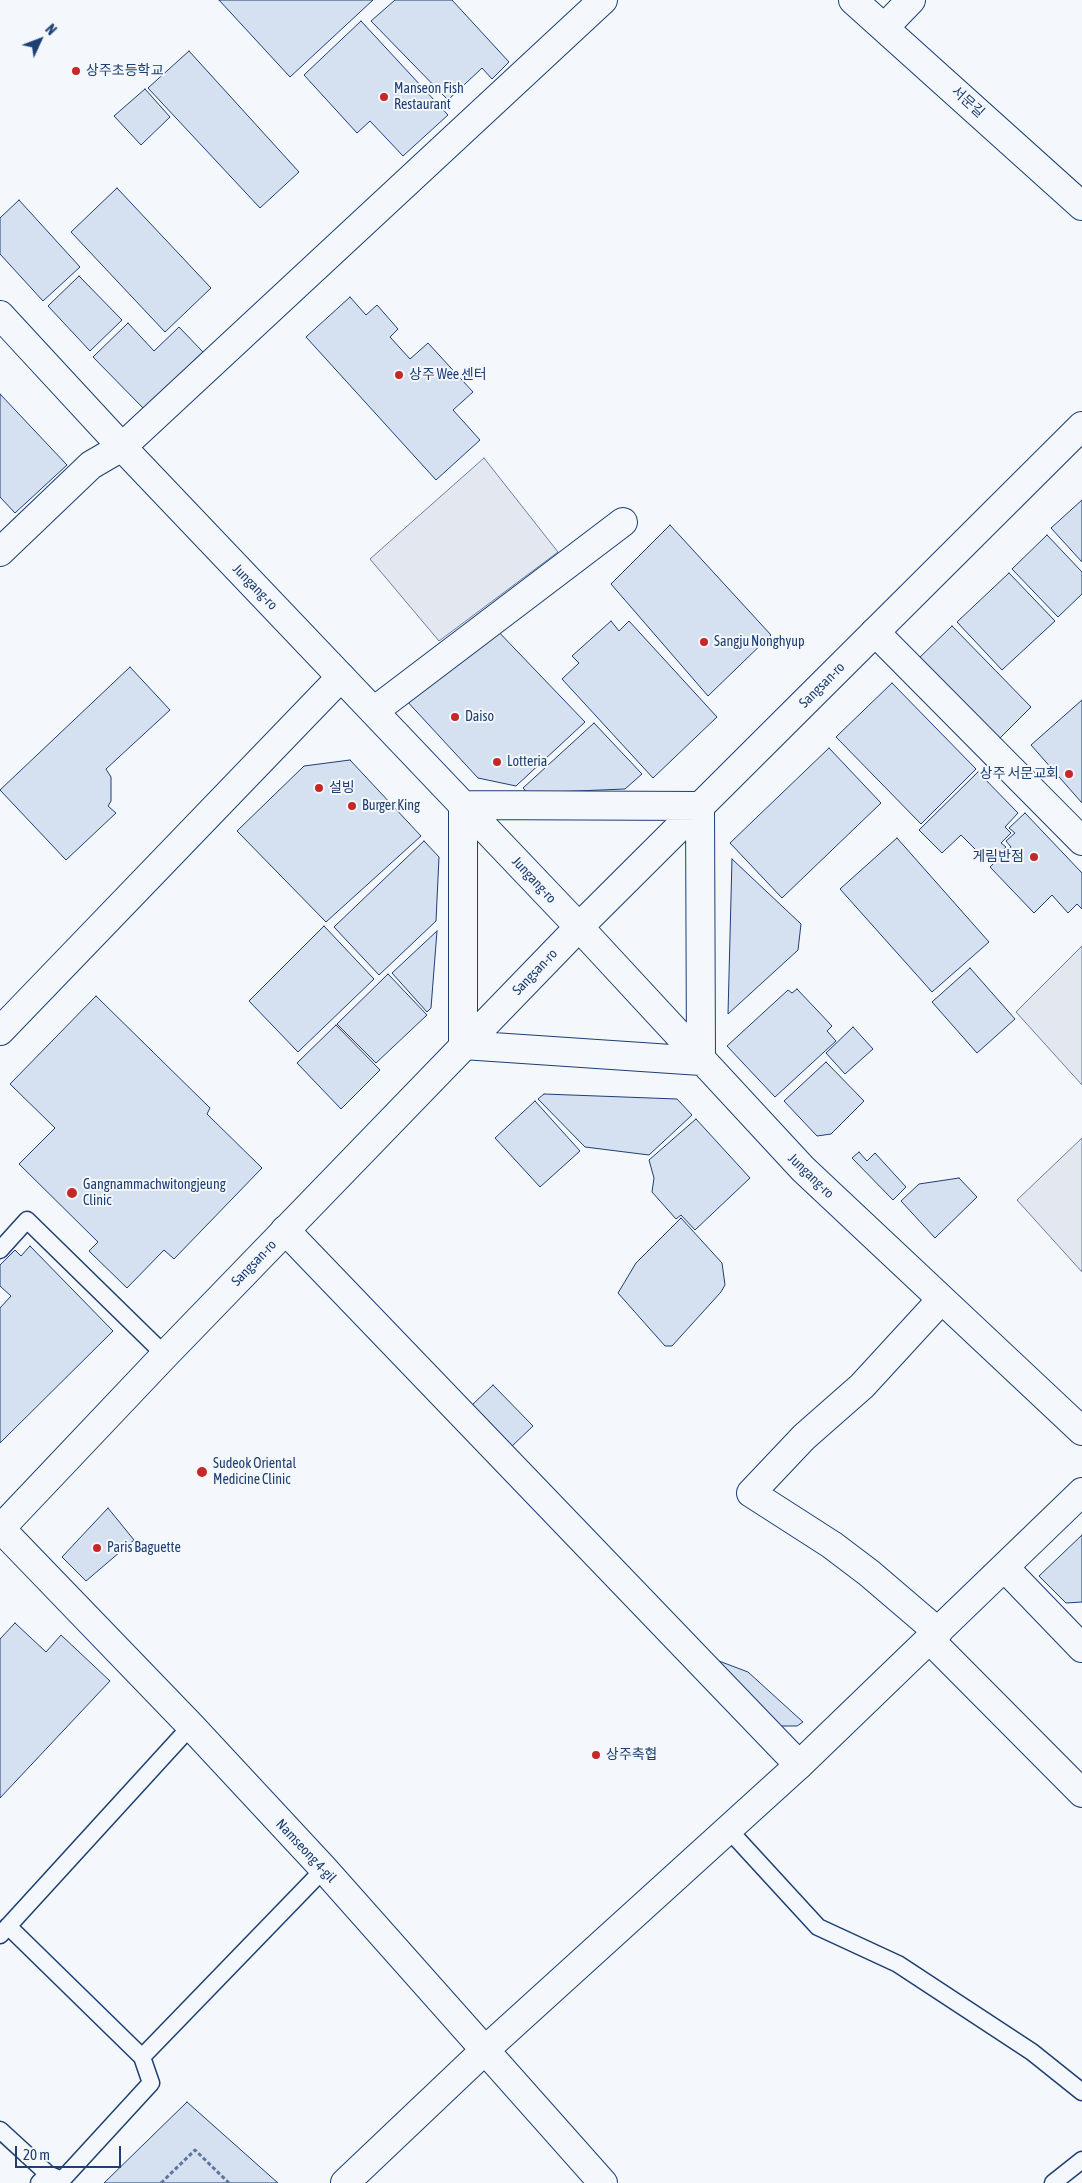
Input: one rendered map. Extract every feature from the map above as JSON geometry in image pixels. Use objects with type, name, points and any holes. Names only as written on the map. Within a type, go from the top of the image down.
[{"type":"street","points":[[0,552],[90,465],[122,447],[604,0]]},
{"type":"street","name":"서문길","points":[[853,0],[1082,206]]},
{"type":"street","points":[[884,27],[911,0]]},
{"type":"street","name":"Jungang-ro","points":[[0,315],[122,447],[579,927],[701,1062],[803,1169],[1082,1430]]},
{"type":"street","name":"Sangsan-ro","points":[[0,1529],[164,1355],[463,1045],[1082,426]]},
{"type":"street","points":[[374,711],[623,522]]},
{"type":"street","points":[[875,632],[1082,842]]},
{"type":"street","points":[[0,1031],[341,677]]},
{"type":"street","points":[[463,805],[700,806],[701,1062],[463,1045],[463,805]]},
{"type":"street","points":[[285,1230],[799,1765]]},
{"type":"street","points":[[942,1300],[862,1386],[804,1437],[751,1493],[840,1551],[870,1573],[934,1636],[1082,1793]]},
{"type":"street","points":[[345,2183],[484,2051],[799,1765],[1006,1568],[1082,1492]]},
{"type":"street","name":"Namseong 4-gil","points":[[0,1529],[191,1726],[324,1869],[603,2183]]},
{"type":"street","points":[[1006,1568],[1082,1648]]},
{"type":"lane","points":[[0,1250],[26,1220],[164,1355]]},
{"type":"lane","points":[[0,2130],[43,2178],[62,2180],[151,2082],[142,2057],[4,1931],[191,1726]]},
{"type":"lane","points":[[728,1830],[818,1927],[898,1964],[1032,2052],[1082,2092]]},
{"type":"lane","points":[[142,2057],[324,1869]]},
{"type":"lane","points":[[1052,2183],[1082,2160]]},
{"type":"path","points":[[162,2183],[195,2150],[229,2183]]},
{"type":"shaded area","points":[[484,458],[558,552],[439,641],[370,559]]},
{"type":"shaded area","points":[[1082,946],[1082,1085],[1016,1012]]},
{"type":"shaded area","points":[[1082,1138],[1082,1272],[1017,1200]]},
{"type":"building","points":[[219,0],[373,0],[290,77]]},
{"type":"building","points":[[395,0],[452,0],[509,62],[492,79],[482,68],[448,100],[371,21]]},
{"type":"building","points":[[361,21],[448,115],[403,156],[370,121],[357,133],[304,75]]},
{"type":"building","points":[[189,51],[299,172],[260,208],[148,88]]},
{"type":"building","points":[[145,89],[170,117],[141,145],[114,116]]},
{"type":"building","points":[[117,188],[211,288],[165,332],[71,232]]},
{"type":"building","points":[[19,200],[80,267],[43,301],[0,254],[0,218]]},
{"type":"building","points":[[79,276],[122,320],[90,351],[48,306]]},
{"type":"building","name":"상주 Wee 센터","points":[[350,297],[366,315],[377,305],[398,329],[390,337],[410,359],[428,343],[473,392],[453,410],[480,440],[436,480],[306,337]]},
{"type":"building","points":[[128,323],[154,351],[179,327],[203,352],[144,409],[93,357]]},
{"type":"building","points":[[0,394],[67,465],[15,513],[0,497]]},
{"type":"building","points":[[1082,500],[1082,562],[1051,528]]},
{"type":"building","points":[[670,525],[771,635],[708,696],[611,584]]},
{"type":"building","points":[[1047,535],[1082,572],[1082,594],[1058,617],[1012,569]]},
{"type":"building","points":[[1009,573],[1055,621],[1002,670],[957,622]]},
{"type":"building","points":[[611,621],[619,631],[629,621],[717,717],[653,778],[562,679],[579,663],[572,656]]},
{"type":"building","points":[[493,626],[585,722],[516,786],[478,778],[404,698]]},
{"type":"building","points":[[952,626],[1031,707],[996,742],[916,661]]},
{"type":"building","points":[[130,667],[170,710],[106,769],[111,777],[111,801],[108,806],[116,813],[66,860],[0,790]]},
{"type":"building","points":[[892,683],[976,769],[921,824],[836,737]]},
{"type":"building","name":"상주 서문교회","points":[[1082,700],[1082,803],[1031,745]]},
{"type":"building","points":[[594,723],[642,774],[625,789],[528,793],[523,788]]},
{"type":"building","points":[[829,748],[881,803],[782,898],[730,843]]},
{"type":"building","points":[[350,760],[421,836],[326,922],[237,831],[304,766]]},
{"type":"building","points":[[978,772],[1018,813],[1005,827],[1011,833],[1001,843],[1006,847],[989,863],[961,835],[942,853],[919,830]]},
{"type":"building","name":"게림반점","points":[[1025,813],[1082,873],[1082,909],[1077,904],[1068,913],[1052,895],[1034,913],[990,867],[1011,847],[1006,841],[1015,833],[1009,828]]},
{"type":"building","points":[[897,838],[989,942],[932,992],[840,889]]},
{"type":"building","points":[[424,841],[439,857],[436,921],[379,975],[334,927]]},
{"type":"building","points":[[732,859],[801,924],[798,950],[728,1014]]},
{"type":"building","points":[[324,926],[374,979],[298,1052],[249,1001]]},
{"type":"building","points":[[437,931],[431,1008],[427,1012],[392,973]]},
{"type":"building","points":[[970,968],[1015,1019],[977,1053],[932,1002]]},
{"type":"building","points":[[388,974],[427,1015],[376,1063],[337,1024]]},
{"type":"building","points":[[797,989],[832,1026],[827,1031],[836,1041],[775,1097],[727,1046],[788,990],[792,993]]},
{"type":"building","points":[[96,996],[210,1108],[207,1114],[262,1168],[174,1259],[164,1250],[127,1288],[89,1251],[98,1242],[19,1164],[55,1128],[10,1084]]},
{"type":"building","points":[[336,1025],[380,1070],[341,1109],[297,1063]]},
{"type":"building","points":[[853,1027],[873,1049],[845,1074],[826,1053]]},
{"type":"building","points":[[826,1062],[864,1101],[831,1134],[817,1136],[784,1101]]},
{"type":"building","points":[[544,1094],[677,1099],[692,1115],[649,1155],[585,1147],[538,1099]]},
{"type":"building","points":[[535,1101],[580,1151],[540,1187],[495,1138]]},
{"type":"building","points":[[696,1119],[750,1178],[695,1230],[681,1215],[676,1219],[652,1192],[654,1178],[649,1160]]},
{"type":"building","points":[[859,1152],[867,1161],[875,1153],[906,1187],[893,1200],[852,1158]]},
{"type":"building","points":[[959,1178],[977,1197],[935,1238],[901,1201],[919,1184]]},
{"type":"building","points":[[681,1218],[722,1263],[725,1285],[721,1292],[672,1346],[665,1346],[618,1293],[636,1263]]},
{"type":"building","points":[[30,1246],[113,1331],[0,1443],[0,1308],[11,1296],[0,1286],[0,1265],[15,1250],[21,1256]]},
{"type":"building","points":[[493,1385],[533,1426],[510,1448],[471,1406]]},
{"type":"building","name":"Paris Baguette","points":[[108,1508],[134,1540],[86,1581],[62,1557]]},
{"type":"building","points":[[1082,1535],[1082,1602],[1066,1603],[1039,1576]]},
{"type":"building","points":[[15,1623],[46,1652],[61,1635],[110,1681],[0,1798],[0,1639]]},
{"type":"building","points":[[703,1655],[748,1672],[803,1722],[797,1726],[776,1726]]},
{"type":"building","points":[[187,2102],[278,2183],[104,2183]]},
{"type":"place","name":"상주초등학교","points":[[76,71]]},
{"type":"place","name":"Manseon Fish Restaurant","points":[[384,97]]},
{"type":"place","name":"상주 Wee 센터","points":[[399,375]]},
{"type":"place","name":"Sangju Nonghyup","points":[[704,642]]},
{"type":"place","name":"Daiso","points":[[455,717]]},
{"type":"place","name":"Lotteria","points":[[497,762]]},
{"type":"place","name":"상주 서문교회","points":[[1069,774]]},
{"type":"place","name":"설빙","points":[[319,788]]},
{"type":"place","name":"Burger King","points":[[352,806]]},
{"type":"place","name":"게림반점","points":[[1034,857]]},
{"type":"place","name":"Gangnammachwitongjeung Clinic","points":[[72,1193]]},
{"type":"place","name":"Sudeok Oriental Medicine Clinic","points":[[202,1472]]},
{"type":"place","name":"Paris Baguette","points":[[97,1548]]},
{"type":"place","name":"상주축협","points":[[596,1755]]}]
